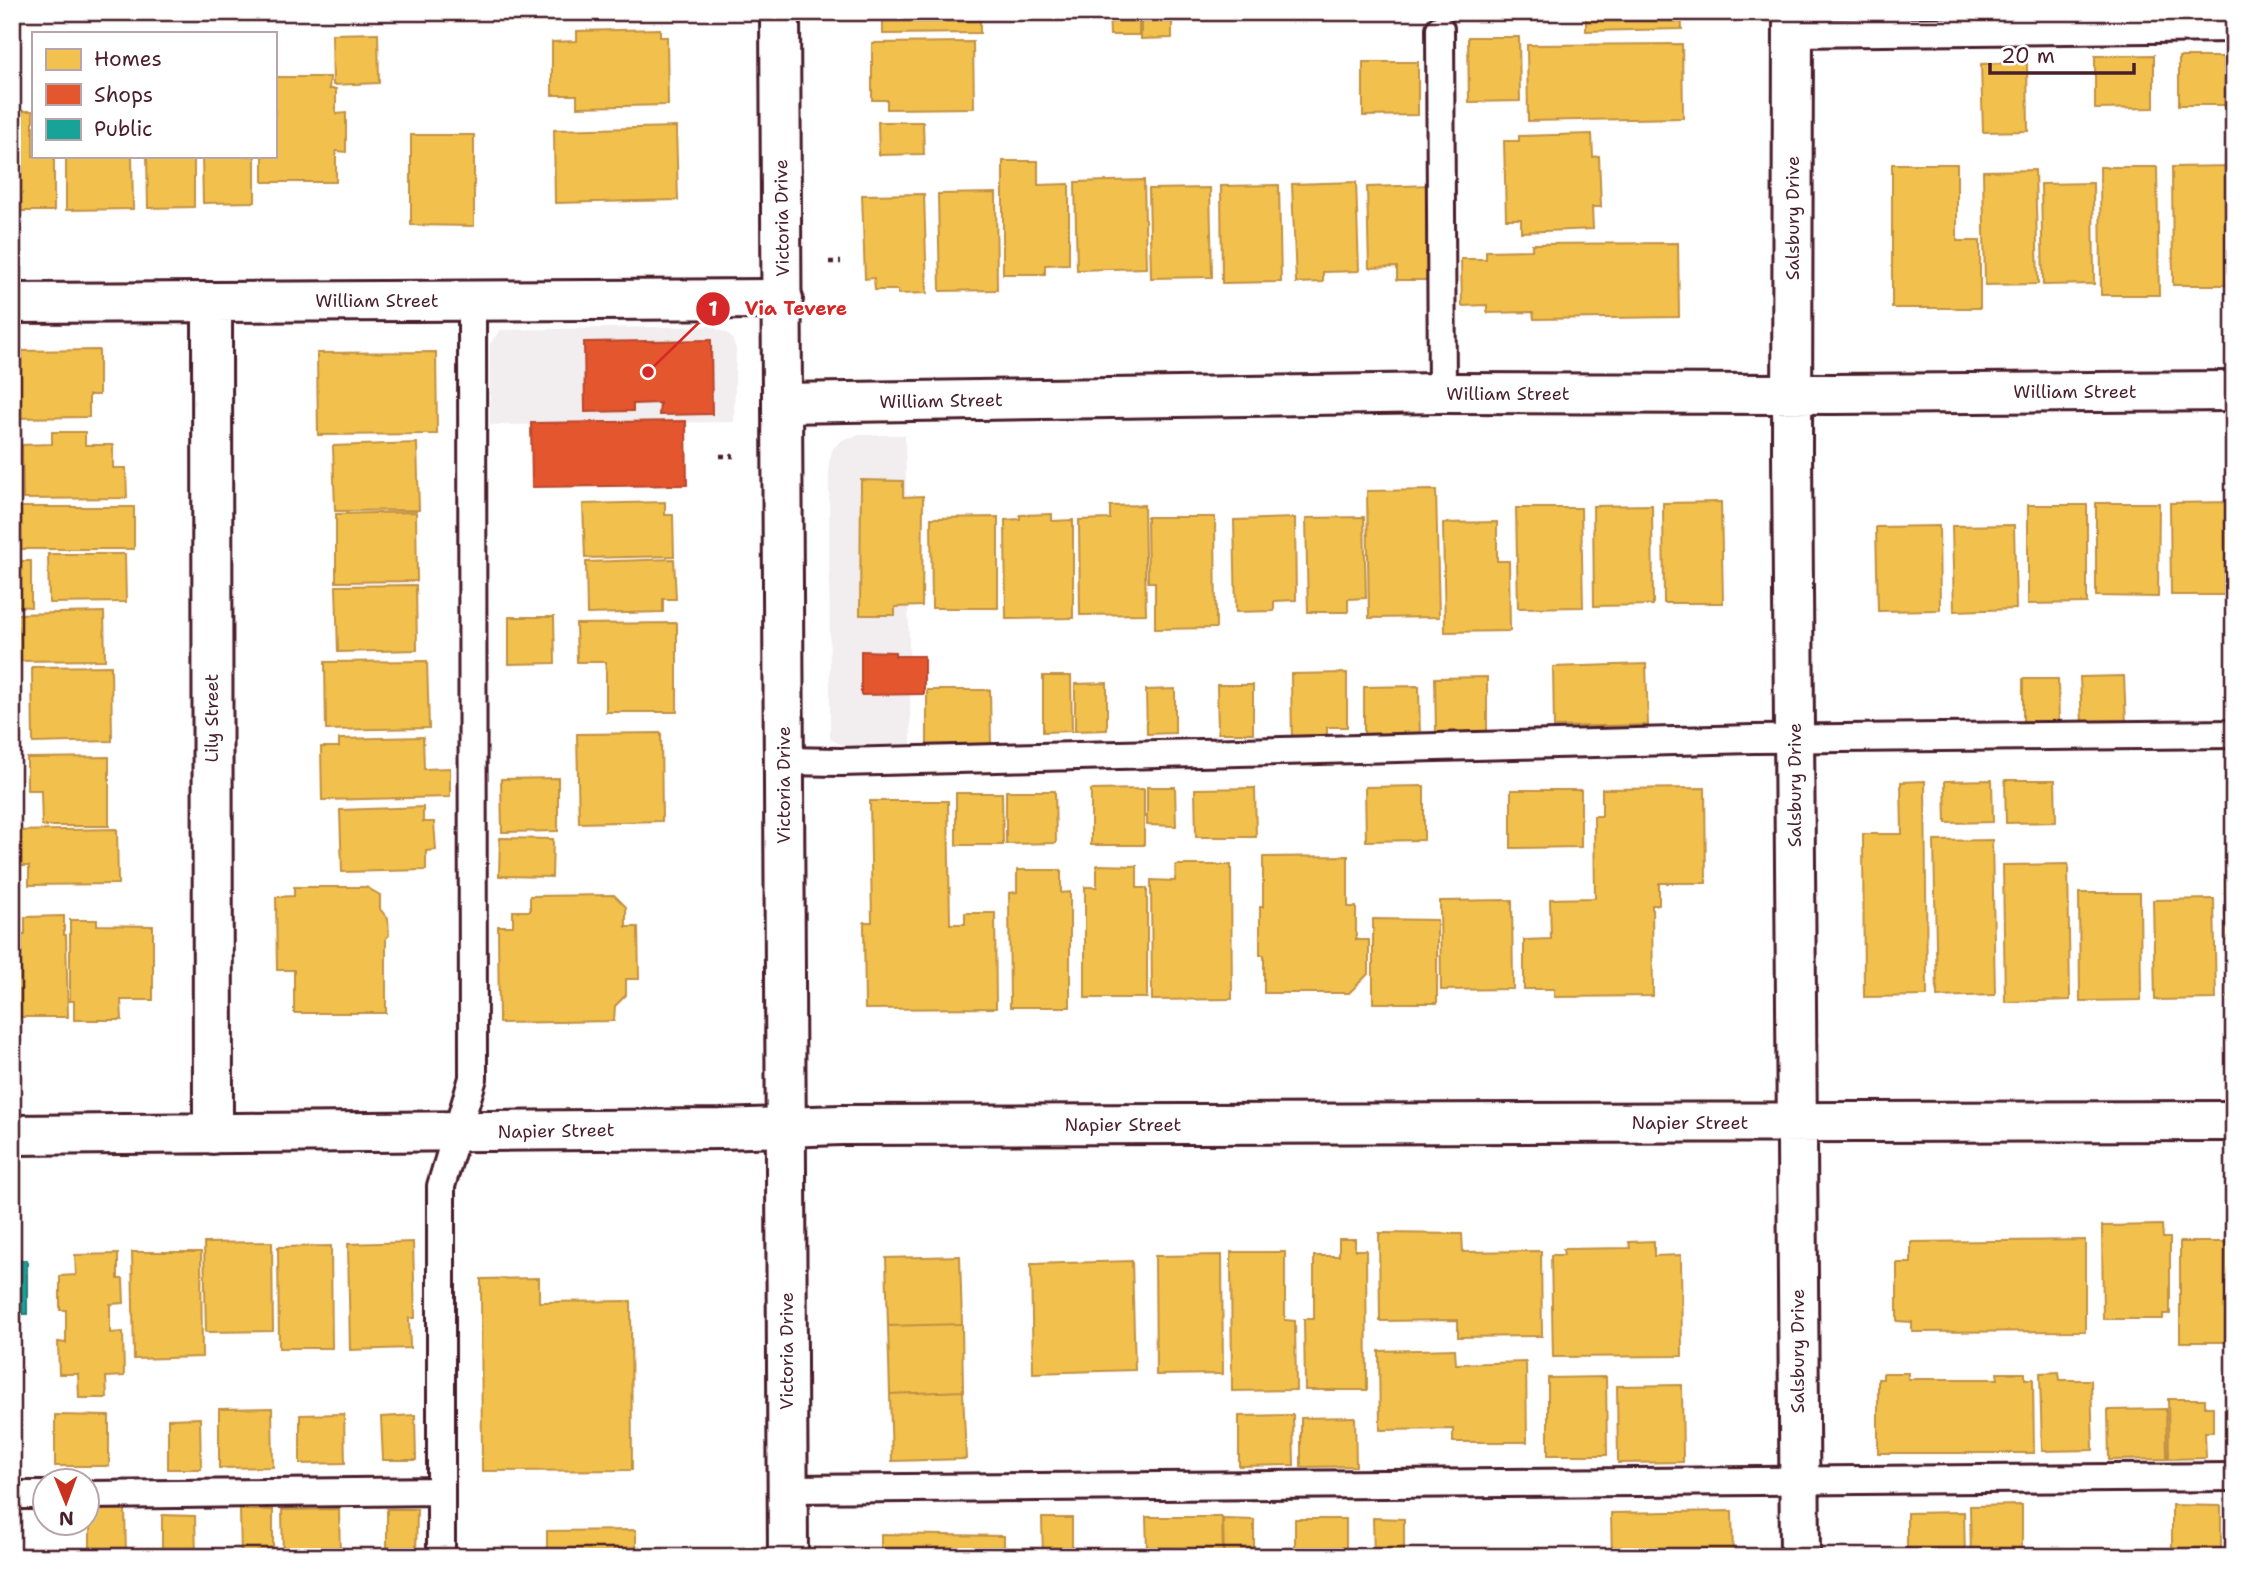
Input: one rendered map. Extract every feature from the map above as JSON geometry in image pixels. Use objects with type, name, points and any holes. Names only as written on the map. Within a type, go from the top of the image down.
[{"type":"street","name":"Victoria Drive","points":[[780,12],[788,1557]]},
{"type":"street","name":"Salsbury Drive","points":[[1793,22],[1794,738],[1800,1557]]},
{"type":"street","name":"William Street","points":[[12,303],[783,299]]},
{"type":"street","name":"Lily Street","points":[[212,302],[213,1134]]},
{"type":"street","name":"William Street","points":[[782,403],[1442,393],[2234,391]]},
{"type":"street","name":"Napier Street","points":[[12,1135],[721,1129],[786,1126],[2234,1121]]},
{"type":"lane","points":[[1793,22],[2234,28]]},
{"type":"lane","points":[[1440,29],[1442,393]]},
{"type":"lane","points":[[441,1557],[441,1186],[472,1078],[472,301]]},
{"type":"lane","points":[[784,761],[841,762],[1794,738],[2234,734]]},
{"type":"lane","points":[[788,1489],[2234,1477]]},
{"type":"lane","points":[[102,1495],[440,1491]]},
{"type":"lane","points":[[12,1495],[32,1495]]},
{"type":"path","points":[[829,262],[841,262]]},
{"type":"path","points":[[720,456],[734,456]]},
{"type":"shaded area","points":[[710,326],[727,333],[736,349],[734,422],[490,425],[490,344],[500,330]]},
{"type":"shaded area","points":[[859,435],[905,435],[911,746],[844,746],[830,739],[829,462],[833,448],[844,439]]},
{"type":"building: Homes","points":[[883,12],[980,12],[980,33],[883,34]]},
{"type":"building: Homes","points":[[1109,12],[1139,12],[1139,35],[1110,35]]},
{"type":"building: Homes","points":[[1141,12],[1172,12],[1172,38],[1141,39]]},
{"type":"building: Homes","points":[[1586,12],[1681,12],[1682,29],[1586,31]]},
{"type":"building: Homes","points":[[1891,12],[1972,12],[1972,14],[1891,15]]},
{"type":"building: Homes","points":[[660,29],[660,37],[667,37],[668,105],[577,107],[577,95],[552,95],[552,42],[577,41],[577,31]]},
{"type":"building: Homes","points":[[378,33],[379,83],[333,85],[332,34]]},
{"type":"building: Homes","points":[[1468,37],[1519,37],[1520,101],[1469,102]]},
{"type":"building: Homes","points":[[973,42],[974,108],[887,109],[887,100],[872,100],[872,43]]},
{"type":"building: Homes","points":[[1682,44],[1683,118],[1528,121],[1527,45]]},
{"type":"building: Homes","points":[[2154,55],[2154,108],[2095,109],[2095,56]]},
{"type":"building: Homes","points":[[2179,57],[2227,57],[2228,105],[2179,105]]},
{"type":"building: Homes","points":[[1363,62],[1418,62],[1418,115],[1363,116]]},
{"type":"building: Homes","points":[[2027,62],[2028,131],[1983,132],[1981,64]]},
{"type":"building: Homes","points":[[276,77],[330,77],[329,89],[336,89],[336,114],[346,113],[346,152],[336,151],[336,182],[263,182],[263,158],[276,158]]},
{"type":"building: Homes","points":[[12,111],[32,111],[32,158],[54,158],[54,211],[12,211]]},
{"type":"building: Homes","points":[[878,122],[923,122],[924,154],[879,155]]},
{"type":"building: Homes","points":[[676,127],[678,200],[555,203],[554,130]]},
{"type":"building: Homes","points":[[1592,134],[1593,157],[1599,156],[1601,207],[1592,207],[1593,229],[1521,232],[1521,219],[1506,219],[1504,141],[1519,141],[1519,136]]},
{"type":"building: Homes","points":[[411,135],[474,135],[474,226],[411,225]]},
{"type":"building: Homes","points":[[66,158],[132,158],[133,209],[66,210]]},
{"type":"building: Homes","points":[[147,158],[194,158],[194,207],[148,208]]},
{"type":"building: Homes","points":[[202,158],[255,158],[255,202],[203,203]]},
{"type":"building: Homes","points":[[1003,161],[1038,161],[1038,185],[1069,184],[1069,264],[1045,265],[1045,274],[1003,274]]},
{"type":"building: Homes","points":[[1892,164],[1957,164],[1957,241],[1980,241],[1980,308],[1892,308]]},
{"type":"building: Homes","points":[[2233,166],[2234,285],[2173,285],[2172,167]]},
{"type":"building: Homes","points":[[2100,167],[2157,167],[2159,295],[2101,295]]},
{"type":"building: Homes","points":[[2035,170],[2038,284],[1985,285],[1983,171]]},
{"type":"building: Homes","points":[[1144,180],[1146,268],[1077,270],[1075,182]]},
{"type":"building: Homes","points":[[1356,182],[1359,271],[1323,272],[1323,282],[1296,283],[1292,184]]},
{"type":"building: Homes","points":[[2093,183],[2094,284],[2043,285],[2041,184]]},
{"type":"building: Homes","points":[[1279,185],[1281,282],[1222,283],[1221,186]]},
{"type":"building: Homes","points":[[1433,185],[1435,280],[1397,280],[1397,267],[1369,268],[1367,187]]},
{"type":"building: Homes","points":[[1210,188],[1212,277],[1151,278],[1149,189]]},
{"type":"building: Homes","points":[[996,193],[997,290],[940,291],[938,194]]},
{"type":"building: Homes","points":[[924,194],[927,293],[898,294],[898,290],[875,290],[874,278],[865,279],[862,195]]},
{"type":"building: Homes","points":[[1678,243],[1679,317],[1534,319],[1533,312],[1487,313],[1487,305],[1462,306],[1461,259],[1486,259],[1486,251],[1532,250],[1532,244]]},
{"type":"building: Homes","points":[[99,350],[99,395],[89,395],[89,417],[12,418],[14,351]]},
{"type":"building: Homes","points":[[436,352],[437,434],[318,435],[317,353]]},
{"type":"building: Homes","points":[[52,432],[85,432],[85,445],[113,445],[113,468],[126,468],[127,498],[23,499],[22,445],[52,444]]},
{"type":"building: Homes","points":[[417,443],[419,510],[335,511],[333,446]]},
{"type":"building: Homes","points":[[861,480],[903,481],[903,497],[923,496],[922,606],[895,607],[895,615],[860,615]]},
{"type":"building: Homes","points":[[1436,490],[1439,617],[1369,618],[1367,491]]},
{"type":"building: Homes","points":[[665,502],[665,515],[673,515],[674,556],[585,558],[583,504]]},
{"type":"building: Homes","points":[[1721,502],[1723,603],[1664,603],[1663,503]]},
{"type":"building: Homes","points":[[2233,502],[2233,595],[2171,595],[2170,503]]},
{"type":"building: Homes","points":[[2096,503],[2159,503],[2158,597],[2096,596]]},
{"type":"building: Homes","points":[[1144,505],[1146,614],[1080,615],[1079,520],[1110,519],[1110,506]]},
{"type":"building: Homes","points":[[1652,505],[1653,605],[1594,606],[1593,506]]},
{"type":"building: Homes","points":[[2028,505],[2087,505],[2087,603],[2028,604]]},
{"type":"building: Homes","points":[[12,507],[134,507],[134,549],[12,549]]},
{"type":"building: Homes","points":[[1516,508],[1581,508],[1583,607],[1518,608]]},
{"type":"building: Homes","points":[[416,512],[417,581],[336,582],[336,514]]},
{"type":"building: Homes","points":[[1052,514],[1052,521],[1073,520],[1073,618],[1006,619],[1005,520],[1020,519],[1020,515]]},
{"type":"building: Homes","points":[[998,517],[998,608],[932,608],[931,518]]},
{"type":"building: Homes","points":[[1147,517],[1215,517],[1216,628],[1155,629],[1155,582],[1148,582]]},
{"type":"building: Homes","points":[[1364,517],[1366,598],[1348,599],[1348,612],[1308,612],[1306,518]]},
{"type":"building: Homes","points":[[1295,518],[1296,600],[1274,601],[1274,611],[1236,612],[1234,520]]},
{"type":"building: Homes","points":[[1497,522],[1497,561],[1509,561],[1510,631],[1445,632],[1443,523]]},
{"type":"building: Homes","points":[[2014,525],[2016,609],[1954,611],[1952,526]]},
{"type":"building: Homes","points":[[1939,526],[1940,610],[1878,611],[1876,527]]},
{"type":"building: Homes","points":[[48,554],[125,554],[126,602],[49,603]]},
{"type":"building: Homes","points":[[674,559],[676,599],[663,599],[663,612],[587,614],[586,562]]},
{"type":"building: Homes","points":[[12,561],[31,561],[31,607],[12,606]]},
{"type":"building: Homes","points":[[416,585],[417,650],[338,652],[336,586]]},
{"type":"building: Homes","points":[[104,612],[105,660],[15,661],[14,614]]},
{"type":"building: Homes","points":[[509,617],[554,617],[555,663],[509,664]]},
{"type":"building: Homes","points":[[677,623],[677,712],[606,712],[606,662],[577,662],[576,624]]},
{"type":"building: Homes","points":[[427,661],[429,728],[326,730],[325,662]]},
{"type":"building: Homes","points":[[1646,664],[1648,725],[1554,727],[1553,667]]},
{"type":"building: Homes","points":[[111,666],[112,741],[33,743],[32,667]]},
{"type":"building: Homes","points":[[1347,673],[1347,727],[1327,727],[1327,742],[1292,742],[1291,674]]},
{"type":"building: Homes","points":[[1043,676],[1071,676],[1072,731],[1043,732]]},
{"type":"building: Homes","points":[[2124,676],[2126,724],[2082,725],[2080,677]]},
{"type":"building: Homes","points":[[1487,677],[1487,732],[1436,733],[1435,678]]},
{"type":"building: Homes","points":[[2023,679],[2058,679],[2059,725],[2023,726]]},
{"type":"building: Homes","points":[[1107,683],[1107,730],[1075,731],[1075,684]]},
{"type":"building: Homes","points":[[1217,685],[1253,685],[1253,733],[1218,733]]},
{"type":"building: Homes","points":[[1419,686],[1420,739],[1364,740],[1364,687]]},
{"type":"building: Homes","points":[[1175,689],[1175,733],[1147,734],[1146,690]]},
{"type":"building: Homes","points":[[927,690],[990,690],[991,745],[927,745]]},
{"type":"building: Homes","points":[[661,733],[662,821],[579,823],[577,734]]},
{"type":"building: Homes","points":[[423,737],[424,769],[450,768],[450,797],[322,800],[321,747],[339,747],[339,739]]},
{"type":"building: Homes","points":[[109,757],[109,826],[42,826],[41,790],[27,790],[27,758]]},
{"type":"building: Homes","points":[[558,778],[558,831],[502,832],[501,779]]},
{"type":"building: Homes","points":[[1992,780],[1993,822],[1946,823],[1945,781]]},
{"type":"building: Homes","points":[[2005,780],[2055,780],[2056,822],[2006,823]]},
{"type":"building: Homes","points":[[1925,781],[1927,996],[1864,997],[1863,834],[1902,834],[1901,782]]},
{"type":"building: Homes","points":[[1424,786],[1424,840],[1366,841],[1365,787]]},
{"type":"building: Homes","points":[[1147,787],[1175,787],[1176,826],[1147,825]]},
{"type":"building: Homes","points":[[1255,788],[1256,837],[1196,837],[1195,789]]},
{"type":"building: Homes","points":[[1705,788],[1706,883],[1659,883],[1659,905],[1652,905],[1653,996],[1554,997],[1554,989],[1524,989],[1524,940],[1551,939],[1550,899],[1595,898],[1594,816],[1602,816],[1602,789]]},
{"type":"building: Homes","points":[[1144,789],[1144,845],[1091,845],[1091,790]]},
{"type":"building: Homes","points":[[1511,790],[1581,790],[1581,847],[1511,848]]},
{"type":"building: Homes","points":[[1006,791],[1055,791],[1056,843],[1006,844]]},
{"type":"building: Homes","points":[[956,793],[1002,793],[1003,845],[956,845]]},
{"type":"building: Homes","points":[[870,801],[948,801],[950,924],[965,924],[965,913],[995,913],[996,1008],[865,1009],[864,922],[872,922]]},
{"type":"building: Homes","points":[[423,807],[423,822],[434,822],[436,850],[426,851],[426,870],[342,872],[340,810]]},
{"type":"building: Homes","points":[[117,829],[118,884],[29,885],[29,866],[12,866],[12,831]]},
{"type":"building: Homes","points":[[500,838],[553,839],[552,877],[499,876]]},
{"type":"building: Homes","points":[[1992,840],[1995,995],[1937,997],[1934,841]]},
{"type":"building: Homes","points":[[1348,856],[1348,907],[1356,907],[1356,940],[1369,940],[1369,973],[1349,993],[1264,993],[1264,955],[1260,955],[1263,857]]},
{"type":"building: Homes","points":[[2068,864],[2070,1000],[2005,1002],[2003,865]]},
{"type":"building: Homes","points":[[1097,865],[1137,866],[1137,888],[1147,888],[1147,998],[1085,998],[1085,887],[1097,887]]},
{"type":"building: Homes","points":[[1176,865],[1231,865],[1232,999],[1152,1000],[1151,880],[1175,881]]},
{"type":"building: Homes","points":[[1017,870],[1061,870],[1061,893],[1070,892],[1070,1007],[1010,1007],[1009,893],[1017,892]]},
{"type":"building: Homes","points":[[2225,880],[2234,880],[2234,998],[2228,998]]},
{"type":"building: Homes","points":[[294,887],[366,887],[380,895],[380,909],[388,919],[389,935],[386,938],[386,1013],[294,1013],[294,970],[277,970],[276,897],[294,896]]},
{"type":"building: Homes","points":[[2079,893],[2140,893],[2141,1000],[2080,1001]]},
{"type":"building: Homes","points":[[614,895],[626,907],[626,927],[638,927],[639,979],[626,979],[626,995],[615,1006],[614,1021],[499,1023],[498,926],[513,926],[513,911],[530,911],[530,896]]},
{"type":"building: Homes","points":[[2214,899],[2216,999],[2155,1000],[2153,900]]},
{"type":"building: Homes","points":[[1512,900],[1513,989],[1441,990],[1440,901]]},
{"type":"building: Homes","points":[[64,916],[68,1017],[12,1017],[12,935],[25,935],[25,917]]},
{"type":"building: Homes","points":[[1373,919],[1437,920],[1437,1003],[1373,1003]]},
{"type":"building: Homes","points":[[70,920],[97,920],[97,925],[153,926],[153,1000],[121,1000],[122,1020],[74,1020],[74,1001],[70,1001]]},
{"type":"building: Homes","points":[[2162,1225],[2163,1238],[2170,1238],[2170,1314],[2163,1314],[2163,1319],[2103,1319],[2102,1226]]},
{"type":"building: Homes","points":[[1379,1233],[1462,1234],[1463,1252],[1541,1251],[1542,1336],[1458,1337],[1458,1320],[1380,1321]]},
{"type":"building: Homes","points":[[1339,1239],[1355,1239],[1355,1250],[1366,1250],[1367,1390],[1305,1390],[1304,1319],[1314,1319],[1314,1256],[1339,1256]]},
{"type":"building: Homes","points":[[2085,1240],[2085,1331],[1912,1332],[1912,1322],[1897,1321],[1897,1263],[1911,1263],[1911,1242]]},
{"type":"building: Homes","points":[[1654,1241],[1654,1256],[1681,1255],[1682,1356],[1553,1357],[1551,1255],[1564,1255],[1563,1249],[1630,1248],[1629,1242]]},
{"type":"building: Homes","points":[[272,1242],[273,1331],[206,1332],[204,1243]]},
{"type":"building: Homes","points":[[413,1242],[415,1318],[409,1318],[410,1348],[350,1350],[348,1244]]},
{"type":"building: Homes","points":[[2180,1242],[2228,1242],[2228,1342],[2180,1342]]},
{"type":"building: Homes","points":[[331,1246],[332,1348],[279,1348],[278,1247]]},
{"type":"building: Homes","points":[[132,1252],[201,1252],[202,1357],[134,1359]]},
{"type":"building: Homes","points":[[1231,1252],[1285,1252],[1285,1320],[1295,1321],[1296,1390],[1232,1391]]},
{"type":"building: Homes","points":[[118,1254],[118,1279],[123,1279],[124,1303],[110,1304],[110,1333],[123,1332],[124,1376],[106,1377],[107,1398],[79,1398],[78,1374],[59,1374],[58,1342],[66,1343],[66,1310],[60,1310],[60,1276],[76,1275],[75,1255]]},
{"type":"building: Homes","points":[[1222,1255],[1223,1374],[1156,1375],[1155,1256]]},
{"type":"building: Homes","points":[[960,1256],[962,1324],[888,1326],[886,1258]]},
{"type":"building: Homes","points":[[1132,1261],[1135,1370],[1033,1373],[1031,1264]]},
{"type":"building: Homes","points":[[539,1278],[539,1302],[631,1301],[632,1470],[482,1471],[481,1279]]},
{"type":"building: Homes","points":[[962,1324],[963,1391],[890,1394],[888,1326]]},
{"type":"building: Homes","points":[[1455,1349],[1456,1364],[1526,1362],[1527,1442],[1453,1442],[1453,1429],[1380,1430],[1379,1351]]},
{"type":"building: Homes","points":[[2059,1372],[2060,1380],[2091,1380],[2093,1450],[2042,1451],[2040,1373]]},
{"type":"building: Homes","points":[[1883,1373],[1908,1373],[1908,1379],[1998,1379],[1997,1373],[2025,1373],[2025,1379],[2033,1379],[2034,1453],[1878,1453],[1878,1379],[1883,1379]]},
{"type":"building: Homes","points":[[1606,1377],[1607,1455],[1548,1455],[1548,1378]]},
{"type":"building: Homes","points":[[1682,1385],[1683,1462],[1618,1463],[1617,1386]]},
{"type":"building: Homes","points":[[963,1391],[966,1459],[892,1461],[890,1394]]},
{"type":"building: Homes","points":[[2168,1399],[2205,1399],[2205,1407],[2213,1407],[2213,1432],[2205,1432],[2206,1458],[2169,1459]]},
{"type":"building: Homes","points":[[272,1408],[273,1467],[219,1468],[219,1409]]},
{"type":"building: Homes","points":[[2166,1409],[2167,1459],[2109,1460],[2108,1410]]},
{"type":"building: Homes","points":[[344,1414],[345,1463],[300,1464],[300,1415]]},
{"type":"building: Homes","points":[[55,1415],[109,1416],[109,1466],[55,1466]]},
{"type":"building: Homes","points":[[415,1415],[416,1460],[383,1460],[381,1417]]},
{"type":"building: Homes","points":[[1293,1415],[1294,1465],[1239,1466],[1239,1416]]},
{"type":"building: Homes","points":[[1355,1417],[1356,1466],[1301,1467],[1301,1418]]},
{"type":"building: Homes","points":[[200,1418],[201,1469],[168,1469],[168,1419]]},
{"type":"building: Homes","points":[[2022,1505],[2022,1557],[1971,1557],[1970,1506]]},
{"type":"building: Homes","points":[[2172,1505],[2221,1506],[2221,1557],[2172,1557]]},
{"type":"building: Homes","points":[[102,1509],[125,1509],[126,1554],[90,1553],[90,1538],[102,1538]]},
{"type":"building: Homes","points":[[339,1509],[340,1557],[283,1557],[282,1510]]},
{"type":"building: Homes","points":[[387,1509],[417,1509],[416,1555],[387,1556]]},
{"type":"building: Homes","points":[[240,1510],[273,1510],[273,1557],[241,1557]]},
{"type":"building: Homes","points":[[1732,1511],[1733,1557],[1612,1557],[1611,1513]]},
{"type":"building: Homes","points":[[1964,1512],[1965,1557],[1907,1557],[1907,1513]]},
{"type":"building: Homes","points":[[162,1515],[195,1516],[196,1557],[162,1557]]},
{"type":"building: Homes","points":[[1146,1517],[1222,1517],[1223,1557],[1174,1557],[1174,1548],[1147,1549]]},
{"type":"building: Homes","points":[[1042,1518],[1072,1518],[1072,1557],[1043,1557]]},
{"type":"building: Homes","points":[[1373,1518],[1404,1519],[1404,1557],[1374,1557]]},
{"type":"building: Homes","points":[[1223,1519],[1254,1520],[1254,1557],[1224,1557]]},
{"type":"building: Homes","points":[[1295,1519],[1346,1519],[1346,1557],[1295,1557]]},
{"type":"building: Homes","points":[[636,1530],[636,1557],[544,1557],[544,1551],[547,1551],[547,1531]]},
{"type":"building: Homes","points":[[881,1534],[1004,1536],[1004,1557],[881,1557]]},
{"type":"building: Shops","points":[[711,340],[712,414],[659,415],[660,403],[633,404],[633,411],[585,412],[584,342]]},
{"type":"building: Shops","points":[[686,421],[687,485],[532,487],[531,423]]},
{"type":"building: Shops","points":[[861,651],[895,652],[895,656],[924,656],[924,694],[861,695]]},
{"type":"building: Public","points":[[12,1260],[27,1260],[27,1314],[12,1314]]},
{"type":"place","name":"Via Tevere","points":[[648,372]]}]
